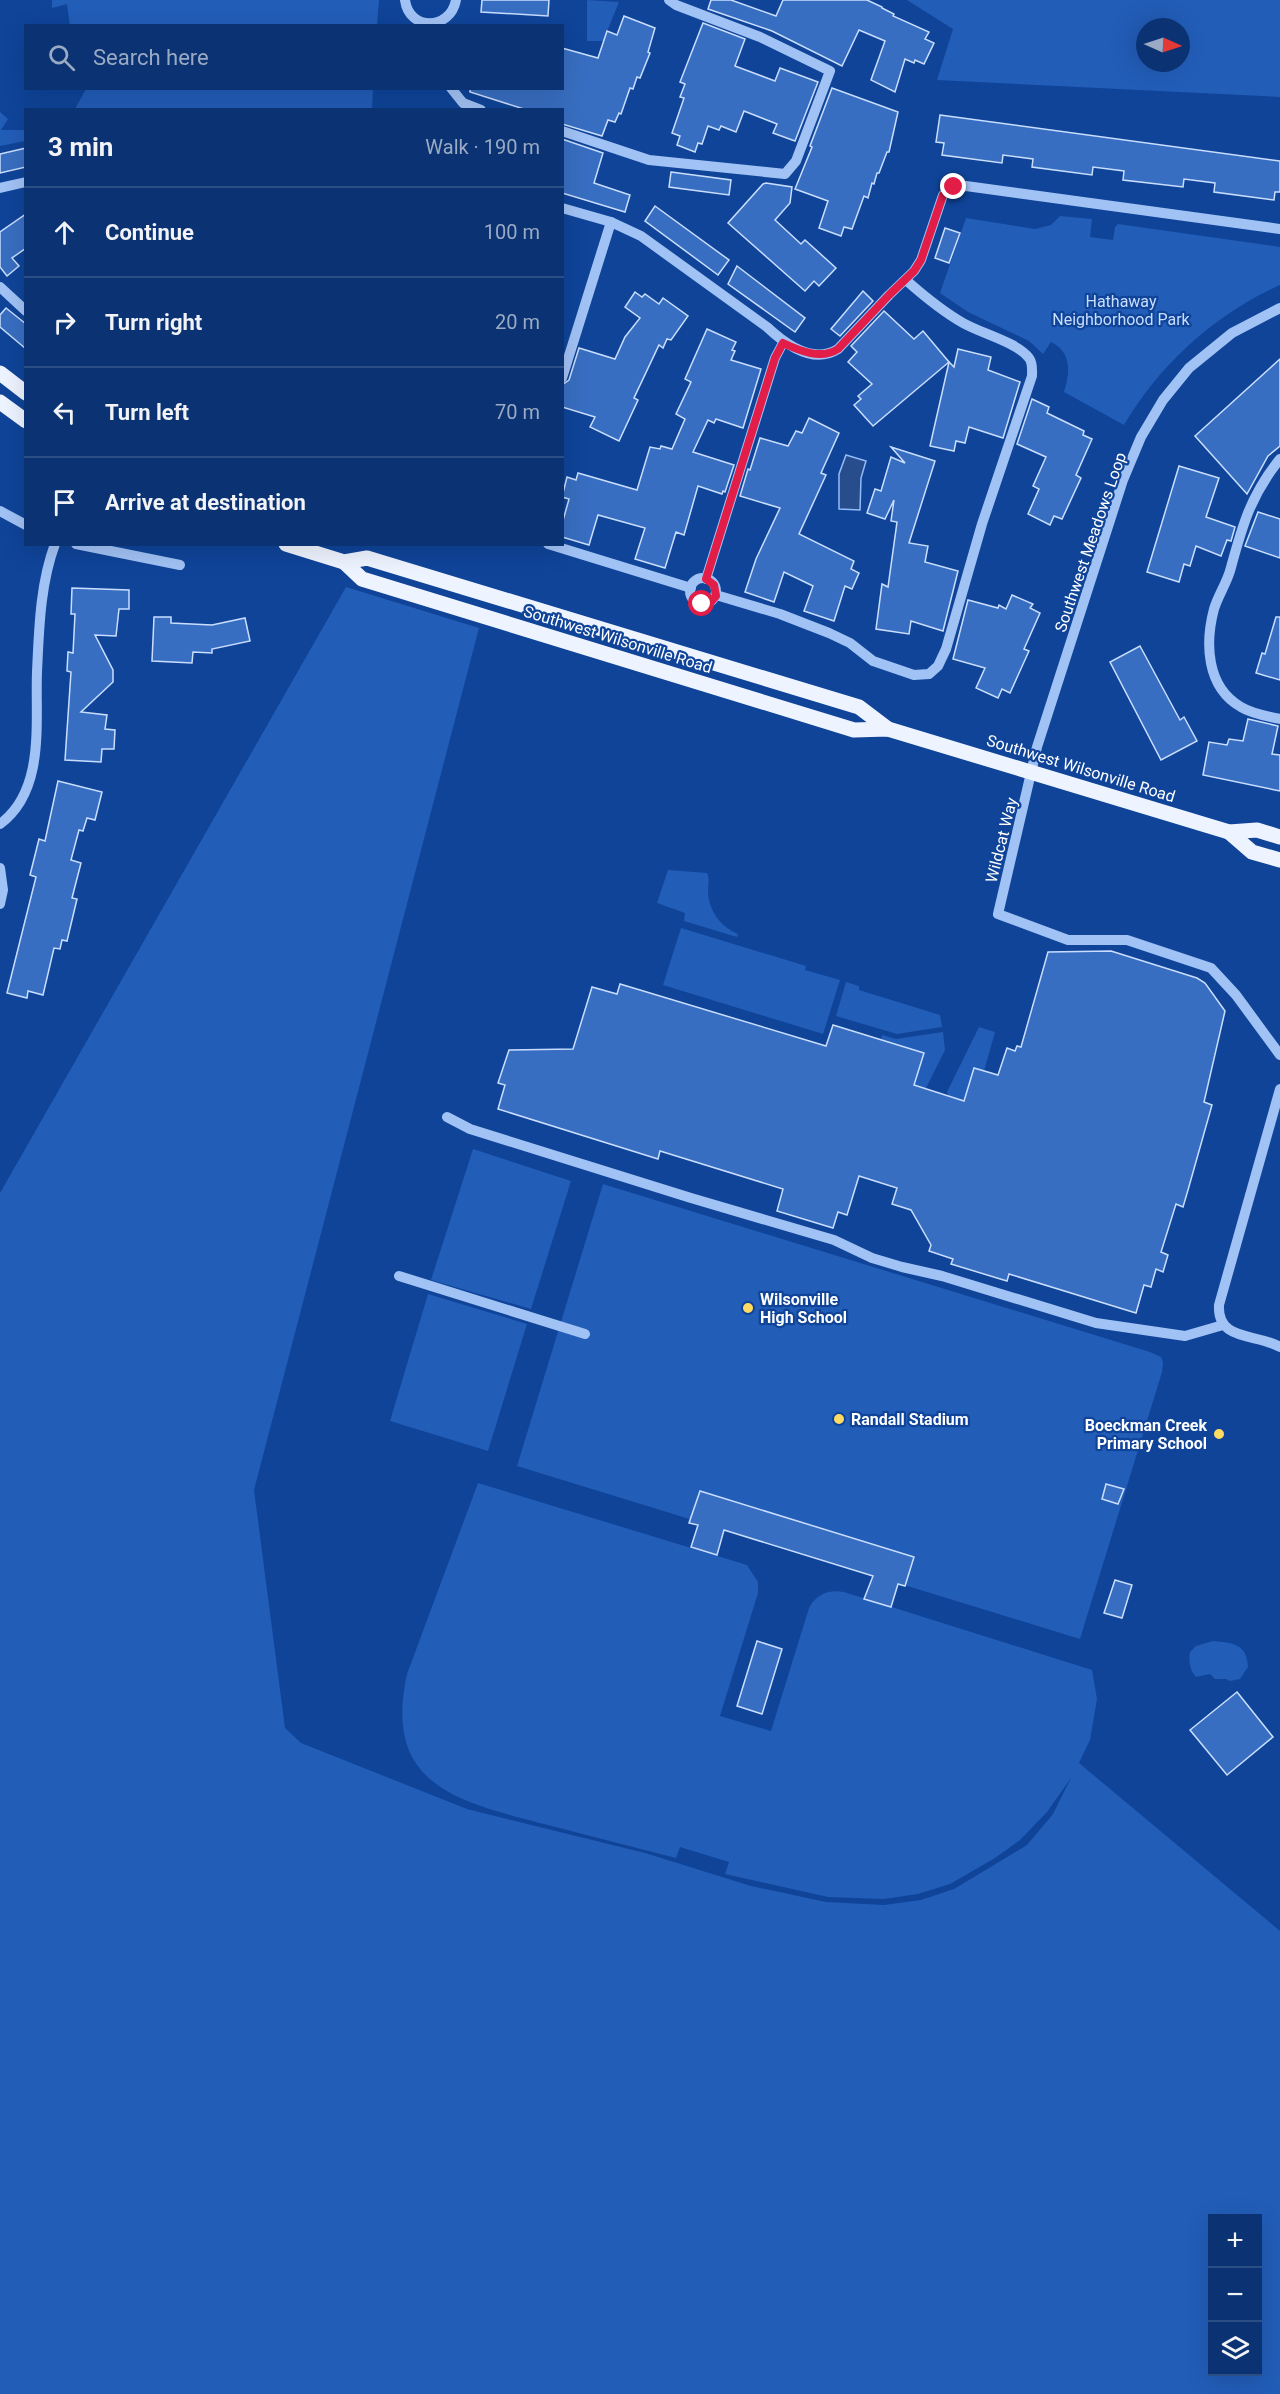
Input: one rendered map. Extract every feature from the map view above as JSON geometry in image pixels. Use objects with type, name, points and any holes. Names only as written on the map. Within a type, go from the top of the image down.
[{"type":"main road","points":[[0,373],[24,391]]},
{"type":"main road","points":[[0,402],[24,420]]},
{"type":"main road","name":"Southwest Wilsonville Road","points":[[299,546],[318,549],[344,561],[362,579],[764,704],[854,730],[888,729],[1229,832],[1257,830],[1280,837]]},
{"type":"main road","name":"Southwest Wilsonville Road","points":[[344,561],[367,558],[859,707],[888,729]]},
{"type":"main road","name":"Southwest Wilsonville Road","points":[[1229,832],[1252,852],[1280,860]]},
{"type":"street","points":[[405,0],[407,10],[415,19],[429,24]]},
{"type":"street","points":[[437,24],[448,17],[456,0]]},
{"type":"street","points":[[564,132],[649,160],[785,174],[796,161],[830,71],[760,37],[676,6],[669,0]]},
{"type":"street","points":[[453,90],[463,103],[476,108]]},
{"type":"street","points":[[0,188],[24,183]]},
{"type":"street","points":[[564,209],[611,222],[641,236],[767,327],[783,343],[806,353],[833,353],[889,295],[907,280],[921,260],[943,195],[950,189],[960,186],[1280,229]]},
{"type":"street","points":[[564,372],[611,222]]},
{"type":"street","points":[[716,596],[780,614],[829,633],[850,643],[873,661],[914,675],[929,674],[938,666],[946,649],[982,524],[1032,376],[1032,365],[1028,356],[945,312],[907,280]]},
{"type":"street","points":[[0,287],[24,309]]},
{"type":"street","name":"Southwest Meadows Loop","points":[[1033,773],[1037,747],[1123,480],[1142,437],[1163,400],[1190,368],[1232,333],[1280,308]]},
{"type":"street","points":[[706,579],[775,358],[783,343]]},
{"type":"street","points":[[1280,459],[1252,501],[1239,532],[1230,571],[1214,608],[1208,651],[1216,680],[1226,695],[1241,707],[1280,719]]},
{"type":"street","points":[[0,511],[24,524]]},
{"type":"street","points":[[0,824],[8,818],[20,800],[32,769],[37,721],[41,611],[49,561],[54,546]]},
{"type":"street","points":[[86,546],[180,565]]},
{"type":"street","points":[[554,546],[691,588]]},
{"type":"street","points":[[706,579],[714,585],[716,596],[708,603],[699,604],[692,599],[691,588],[696,580],[706,579]]},
{"type":"street","name":"Wildcat Way","points":[[1033,773],[998,914],[1068,940],[1127,939],[1211,968],[1236,995],[1280,1055]]},
{"type":"street","points":[[0,868],[3,890],[0,904]]},
{"type":"street","points":[[1280,1089],[1219,1305],[1219,1315],[1223,1325],[1234,1332],[1280,1347]]},
{"type":"street","points":[[447,1117],[470,1129],[834,1240],[872,1258],[942,1276],[1096,1323],[1185,1336],[1223,1325]]},
{"type":"street","points":[[399,1275],[585,1334]]},
{"type":"green space","points":[[52,0],[379,0],[377,24],[70,24],[67,4],[52,8]]},
{"type":"green space","points":[[587,0],[619,2],[603,41],[587,41]]},
{"type":"green space","points":[[907,0],[1280,0],[1280,97],[937,80],[953,29]]},
{"type":"green space","points":[[85,90],[373,90],[372,108],[76,108]]},
{"type":"green space","points":[[0,112],[8,119],[1,130],[24,130],[24,141],[0,146]]},
{"type":"green space","name":"Hathaway Neighborhood Park","points":[[1060,216],[1092,219],[1090,237],[1113,240],[1115,227],[1118,224],[1280,247],[1280,285],[1233,311],[1191,343],[1155,381],[1124,425],[1064,392],[1068,364],[1063,351],[1058,346],[1051,342],[1043,354],[1029,341],[968,312],[940,293],[966,218],[1035,229],[1051,225]]},
{"type":"green space","points":[[346,587],[479,628],[254,1490],[285,1728],[301,1743],[467,1809],[645,1853],[751,1886],[826,1902],[884,1905],[921,1900],[954,1889],[1027,1845],[1053,1814],[1071,1778],[1047,1812],[1020,1840],[995,1858],[950,1884],[918,1894],[884,1899],[828,1897],[725,1874],[729,1862],[680,1847],[676,1858],[516,1817],[458,1797],[435,1783],[417,1765],[406,1742],[402,1712],[407,1674],[478,1483],[747,1565],[758,1582],[758,1593],[720,1716],[771,1731],[809,1608],[819,1596],[833,1591],[844,1592],[1092,1670],[1097,1699],[1090,1740],[1079,1763],[1280,1931],[1280,2394],[0,2394],[0,1193]]},
{"type":"green space","points":[[668,870],[707,873],[709,899],[713,912],[726,927],[738,934],[737,937],[684,921],[685,913],[657,903]]},
{"type":"green space","points":[[681,928],[806,966],[805,970],[840,980],[823,1034],[663,985]]},
{"type":"green space","points":[[846,982],[859,986],[859,990],[940,1015],[942,1027],[897,1034],[836,1016]]},
{"type":"green space","points":[[979,1027],[995,1032],[984,1071],[974,1069],[959,1117],[947,1092]]},
{"type":"green space","points":[[943,1032],[945,1050],[923,1094],[912,1091],[924,1053],[881,1040],[882,1035],[896,1039]]},
{"type":"green space","points":[[473,1149],[571,1181],[531,1309],[431,1280]]},
{"type":"green space","name":"Randall Stadium","points":[[603,1184],[1161,1357],[1162,1372],[1080,1639],[517,1466]]},
{"type":"green space","points":[[428,1294],[527,1324],[488,1451],[390,1421]]},
{"type":"green space","points":[[1213,1641],[1232,1644],[1245,1653],[1248,1667],[1240,1679],[1230,1681],[1215,1679],[1210,1674],[1196,1677],[1194,1675],[1190,1665],[1190,1652],[1196,1646]]},
{"type":"shaded area","points":[[846,455],[866,461],[861,478],[860,510],[839,509],[839,474]]},
{"type":"building","points":[[482,0],[549,0],[548,16],[481,12]]},
{"type":"building","points":[[711,0],[731,0],[776,16],[783,0],[867,0],[894,14],[893,16],[929,32],[925,39],[934,43],[924,64],[905,59],[895,92],[871,80],[885,41],[859,30],[842,66],[772,31],[708,9]]},
{"type":"building","points":[[624,16],[655,28],[648,52],[650,53],[640,78],[637,77],[633,89],[630,88],[621,114],[619,113],[615,122],[608,120],[602,136],[564,125],[564,108],[521,108],[470,92],[470,90],[564,90],[564,49],[598,58],[607,31],[617,35]]},
{"type":"building","points":[[703,23],[745,39],[735,66],[775,81],[780,68],[818,82],[795,141],[773,133],[777,124],[744,111],[736,132],[721,126],[719,130],[708,126],[702,144],[698,143],[695,152],[677,145],[680,136],[672,133],[684,98],[680,97],[685,84],[680,82]]},
{"type":"building","points":[[832,88],[898,112],[889,152],[877,173],[874,184],[872,183],[868,198],[864,196],[852,229],[844,227],[841,236],[819,228],[828,201],[795,189]]},
{"type":"building","points":[[940,115],[1280,161],[1280,192],[1275,192],[1274,200],[1214,192],[1215,183],[1184,179],[1183,187],[1123,180],[1124,171],[1093,167],[1092,175],[1032,167],[1033,159],[1003,155],[1002,163],[942,155],[944,143],[936,142]]},
{"type":"building","points":[[564,140],[603,153],[594,183],[630,195],[625,212],[564,194]]},
{"type":"building","points":[[24,148],[24,167],[0,173],[0,154]]},
{"type":"building","points":[[671,172],[731,180],[729,195],[669,187]]},
{"type":"building","points":[[766,183],[792,187],[790,203],[775,220],[801,244],[805,240],[836,268],[819,286],[814,281],[805,291],[728,223]]},
{"type":"building","points":[[655,206],[729,260],[718,275],[645,221]]},
{"type":"building","points":[[24,215],[24,249],[12,258],[19,266],[7,276],[0,267],[0,232]]},
{"type":"building","points":[[945,228],[960,233],[949,263],[935,258]]},
{"type":"building","points":[[737,266],[805,318],[795,332],[728,284]]},
{"type":"building","points":[[863,291],[873,301],[840,336],[831,329]]},
{"type":"building","points":[[635,292],[642,297],[645,294],[659,304],[663,298],[688,316],[671,340],[667,339],[663,348],[659,345],[634,398],[638,400],[619,441],[590,427],[595,417],[564,408],[564,384],[569,380],[579,348],[615,359],[625,337],[640,318],[625,307]]},
{"type":"building","points":[[6,308],[24,322],[24,347],[0,327],[0,315]]},
{"type":"building","points":[[884,311],[914,339],[923,331],[949,362],[873,426],[854,405],[861,399],[858,396],[872,384],[848,362],[857,352],[851,346]]},
{"type":"building","points":[[707,329],[736,342],[731,360],[761,369],[743,428],[716,419],[714,423],[708,420],[693,452],[734,465],[725,492],[723,491],[722,494],[698,486],[684,535],[676,532],[665,568],[635,559],[645,528],[598,515],[589,545],[564,538],[564,517],[569,499],[564,498],[567,477],[576,480],[578,473],[637,490],[650,447],[660,449],[661,446],[672,449],[685,419],[676,414],[691,382],[685,379]]},
{"type":"building","points":[[958,349],[991,357],[988,370],[1020,382],[1003,438],[969,427],[965,443],[956,441],[954,451],[930,446],[949,362],[954,367]]},
{"type":"building","points":[[1280,359],[1280,446],[1268,456],[1247,494],[1195,436]]},
{"type":"building","points":[[1032,399],[1049,407],[1047,413],[1084,431],[1083,435],[1092,439],[1076,475],[1081,478],[1062,519],[1054,516],[1050,525],[1028,514],[1039,489],[1033,486],[1046,457],[1017,444]]},
{"type":"building","points":[[809,418],[839,433],[821,473],[826,475],[799,534],[854,561],[851,569],[859,573],[852,589],[845,586],[834,621],[804,611],[813,586],[784,572],[774,602],[745,592],[756,559],[780,508],[740,496],[748,469],[750,470],[760,438],[788,446],[796,431],[802,433]]},
{"type":"building","points":[[891,447],[935,461],[909,543],[928,546],[925,562],[958,571],[943,631],[911,621],[909,634],[876,629],[882,584],[888,587],[897,522],[891,521],[894,500],[885,519],[867,513],[875,489],[881,491],[891,457],[905,463]]},
{"type":"building","points":[[1179,466],[1219,478],[1206,517],[1235,527],[1231,541],[1227,540],[1221,556],[1196,546],[1190,566],[1184,564],[1179,582],[1147,572]]},
{"type":"building","points":[[1258,512],[1280,519],[1280,558],[1245,546]]},
{"type":"building","points":[[72,588],[129,590],[129,609],[119,609],[116,636],[95,635],[113,670],[113,682],[81,712],[107,715],[105,729],[115,730],[114,749],[102,749],[101,762],[65,760],[71,672],[67,671],[68,652],[73,653],[75,614],[71,614]]},
{"type":"building","points":[[1012,595],[1033,604],[1030,608],[1040,613],[1024,649],[1029,651],[1010,693],[1002,689],[998,698],[976,688],[985,668],[953,659],[968,600],[998,608],[999,605],[1006,609]]},
{"type":"building","points":[[154,617],[171,617],[171,623],[212,625],[245,618],[250,641],[212,649],[212,653],[193,652],[192,663],[152,661]]},
{"type":"building","points":[[1276,617],[1280,617],[1280,680],[1256,673],[1262,653],[1265,654]]},
{"type":"building","points":[[1140,646],[1180,720],[1184,717],[1197,741],[1161,760],[1110,662]]},
{"type":"building","points":[[1248,719],[1278,726],[1272,754],[1280,755],[1280,791],[1203,775],[1209,742],[1227,745],[1229,739],[1243,741]]},
{"type":"building","points":[[58,781],[102,792],[95,820],[87,818],[83,831],[79,830],[71,860],[81,863],[72,898],[77,899],[67,941],[62,940],[60,949],[54,948],[43,995],[28,991],[27,998],[7,993],[36,877],[30,875],[39,839],[45,841]]},
{"type":"building","points":[[1111,951],[1197,978],[1205,983],[1225,1011],[1204,1102],[1212,1105],[1183,1207],[1176,1204],[1161,1252],[1168,1255],[1163,1272],[1156,1269],[1151,1287],[1144,1285],[1136,1313],[1009,1274],[1007,1281],[951,1264],[953,1259],[929,1251],[931,1245],[911,1210],[892,1204],[897,1188],[859,1176],[847,1215],[838,1212],[833,1228],[777,1211],[783,1189],[660,1151],[658,1159],[498,1109],[505,1085],[498,1083],[509,1050],[573,1049],[592,987],[617,994],[620,984],[826,1046],[833,1025],[924,1053],[914,1085],[964,1101],[974,1068],[998,1075],[1007,1048],[1015,1051],[1017,1046],[1021,1047],[1048,952]]},
{"type":"building","points":[[1106,1484],[1124,1489],[1118,1504],[1102,1499]]},
{"type":"building","points":[[700,1491],[914,1557],[905,1586],[898,1584],[891,1607],[864,1599],[873,1576],[724,1530],[717,1555],[691,1547],[698,1525],[689,1523]]},
{"type":"building","points":[[1115,1580],[1132,1585],[1122,1618],[1104,1613]]},
{"type":"building","points":[[757,1641],[782,1649],[762,1714],[737,1706]]},
{"type":"building","points":[[1237,1692],[1273,1737],[1227,1775],[1190,1730]]},
{"type":"place","name":"Wilsonville High School","points":[[748,1308]]},
{"type":"place","name":"Randall Stadium","points":[[839,1419]]},
{"type":"place","name":"Boeckman Creek Primary School","points":[[1219,1434]]},
{"type":"route","points":[[702,604],[711,602],[716,596],[716,588],[711,581],[706,579],[775,358],[783,343],[806,353],[833,353],[838,349],[914,271],[921,260],[943,195],[954,187]]}]
